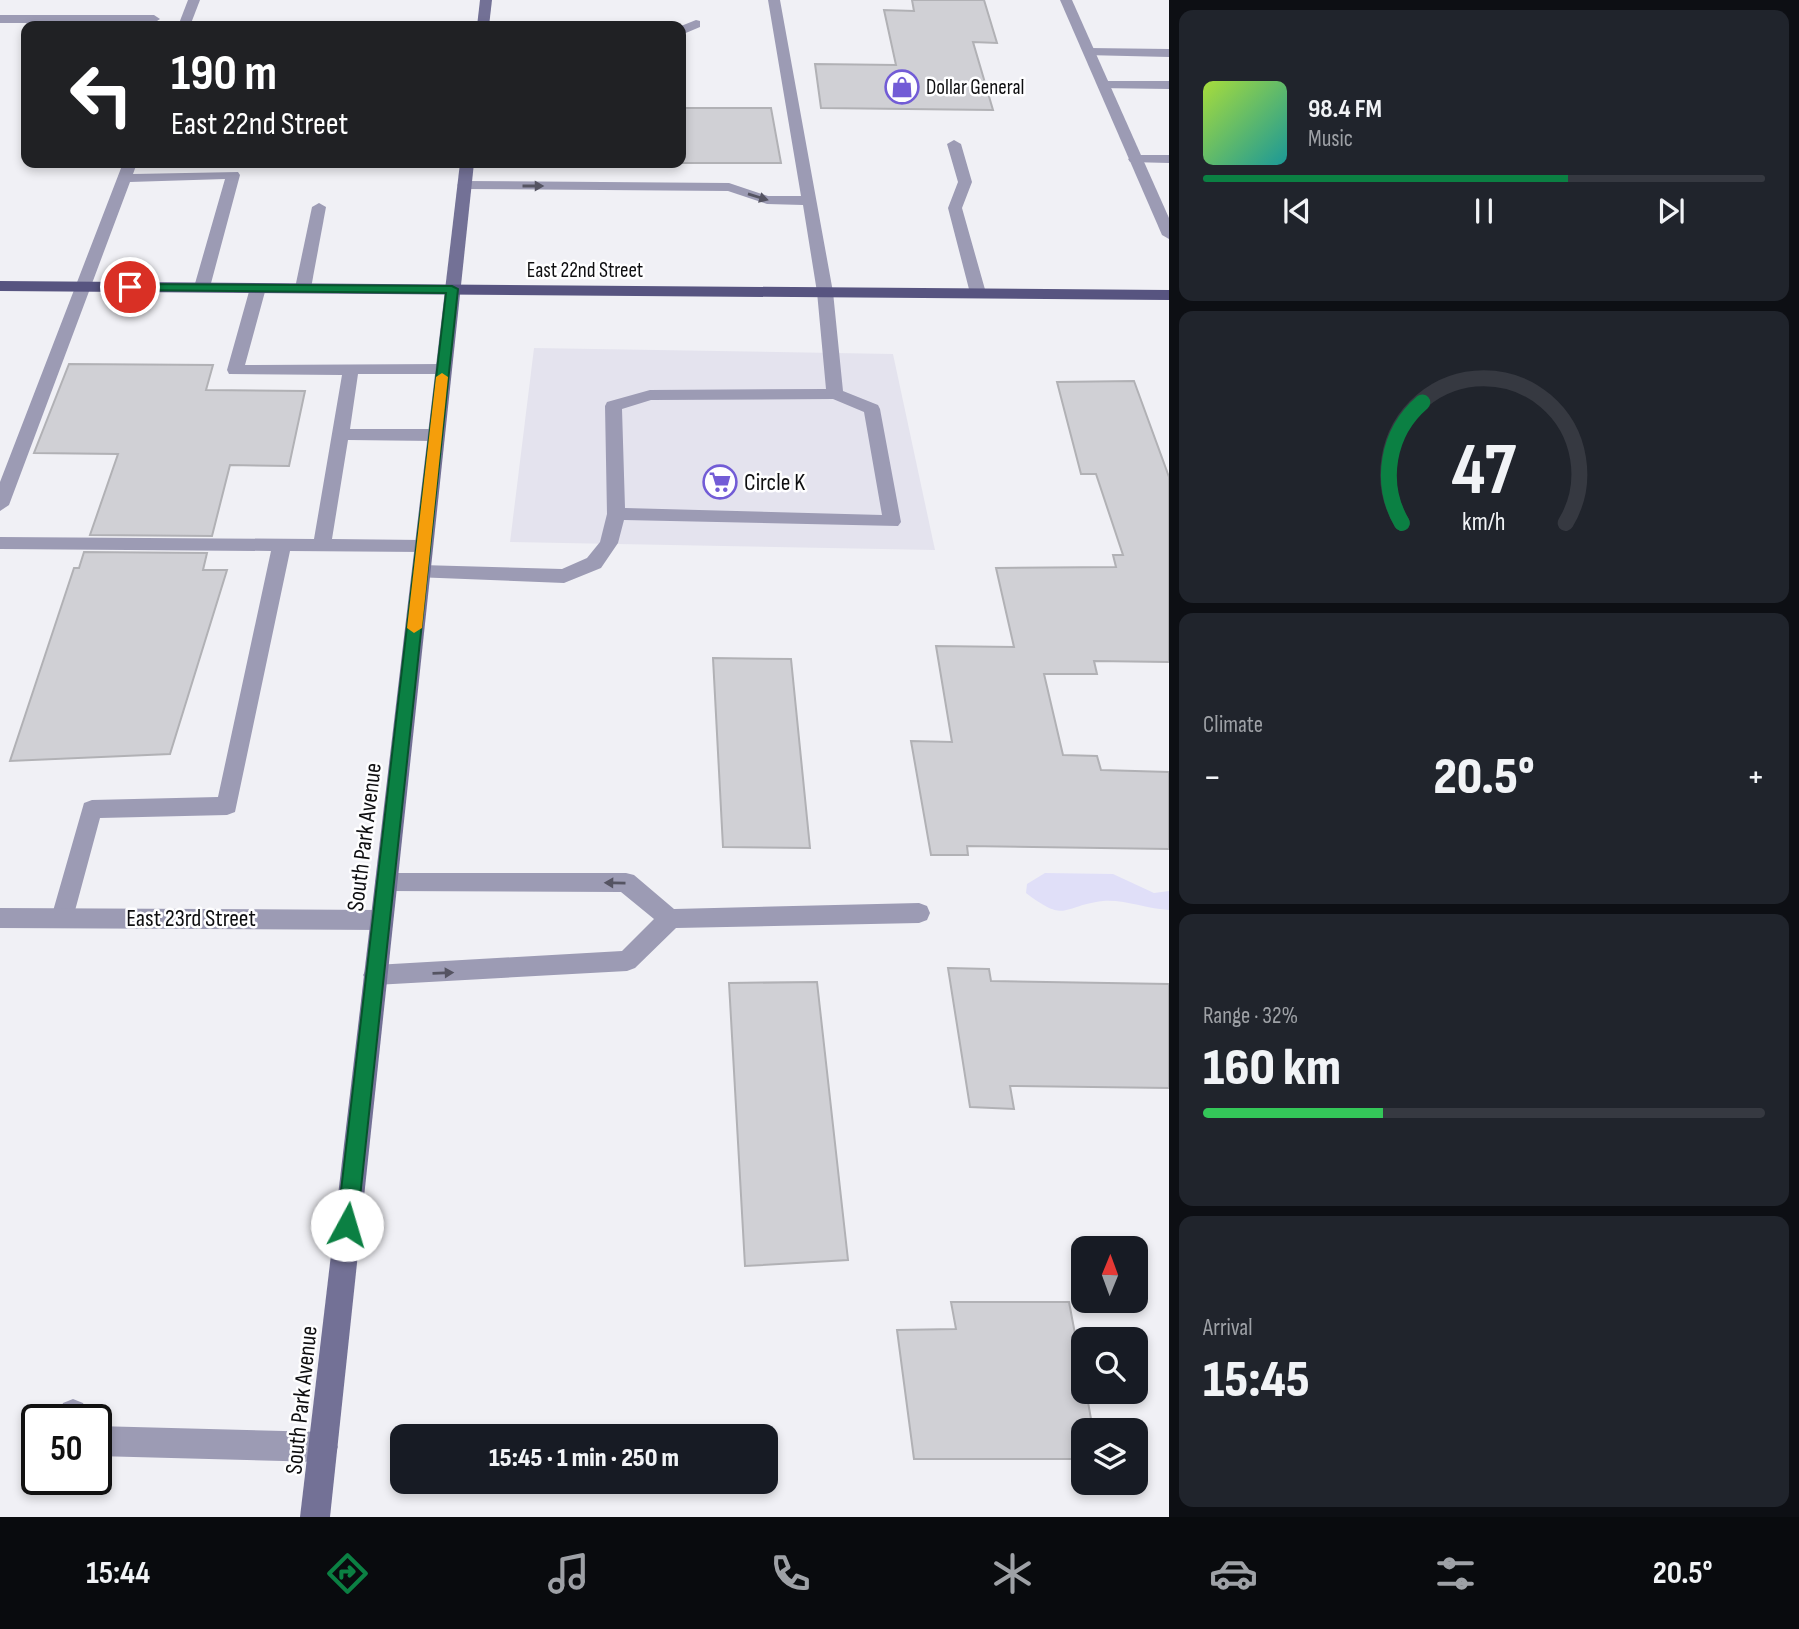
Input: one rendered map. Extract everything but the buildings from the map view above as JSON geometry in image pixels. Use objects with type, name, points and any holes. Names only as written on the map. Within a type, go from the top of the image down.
[{"type":"main road","points":[[484,21],[486,0]]},
{"type":"main road","name":"South Park Avenue","points":[[315,1517],[466,168]]},
{"type":"main road","name":"East 22nd Street","points":[[0,286],[1169,295]]},
{"type":"street","points":[[186,21],[194,0]]},
{"type":"street","points":[[774,0],[825,292],[835,394]]},
{"type":"street","points":[[1066,0],[1169,235]]},
{"type":"street","points":[[0,19],[154,19]]},
{"type":"street","points":[[686,29],[696,24]]},
{"type":"street","points":[[1089,52],[1169,52]]},
{"type":"street","points":[[1103,85],[1169,85]]},
{"type":"street","points":[[954,144],[965,182],[955,208],[978,293]]},
{"type":"street","points":[[1135,159],[1169,159]]},
{"type":"street","points":[[0,505],[127,170],[233,175],[202,287]]},
{"type":"street","points":[[464,185],[729,187],[767,200],[810,201]]},
{"type":"street","points":[[303,288],[319,207]]},
{"type":"street","points":[[258,288],[235,370],[443,369]]},
{"type":"street","points":[[322,545],[352,370]]},
{"type":"street","points":[[421,572],[564,576],[594,563],[610,543],[617,514],[613,406],[650,395],[835,394],[873,409],[892,522],[617,514]]},
{"type":"street","points":[[341,434],[435,435]]},
{"type":"street","points":[[0,542],[424,546]]},
{"type":"street","points":[[62,918],[92,808],[227,806],[282,544]]},
{"type":"street","points":[[386,882],[626,882],[670,919],[919,913]]},
{"type":"street","name":"East 23rd Street","points":[[0,918],[381,920]]},
{"type":"street","points":[[375,975],[627,961],[670,919]]},
{"type":"street","points":[[112,1441],[323,1447]]},
{"type":"shaded area","points":[[534,348],[893,354],[935,550],[510,542]]},
{"type":"shaded area","points":[[1045,873],[1113,874],[1154,893],[1169,891],[1169,910],[1111,901],[1089,903],[1064,911],[1049,908],[1026,893],[1027,884]]},
{"type":"slow traffic","points":[[414,628],[442,377]]},
{"type":"place","name":"Dollar General","points":[[902,87]]},
{"type":"place","name":"Circle K","points":[[720,482]]},
{"type":"route","points":[[130,287],[452,289],[347,1225]]}]
